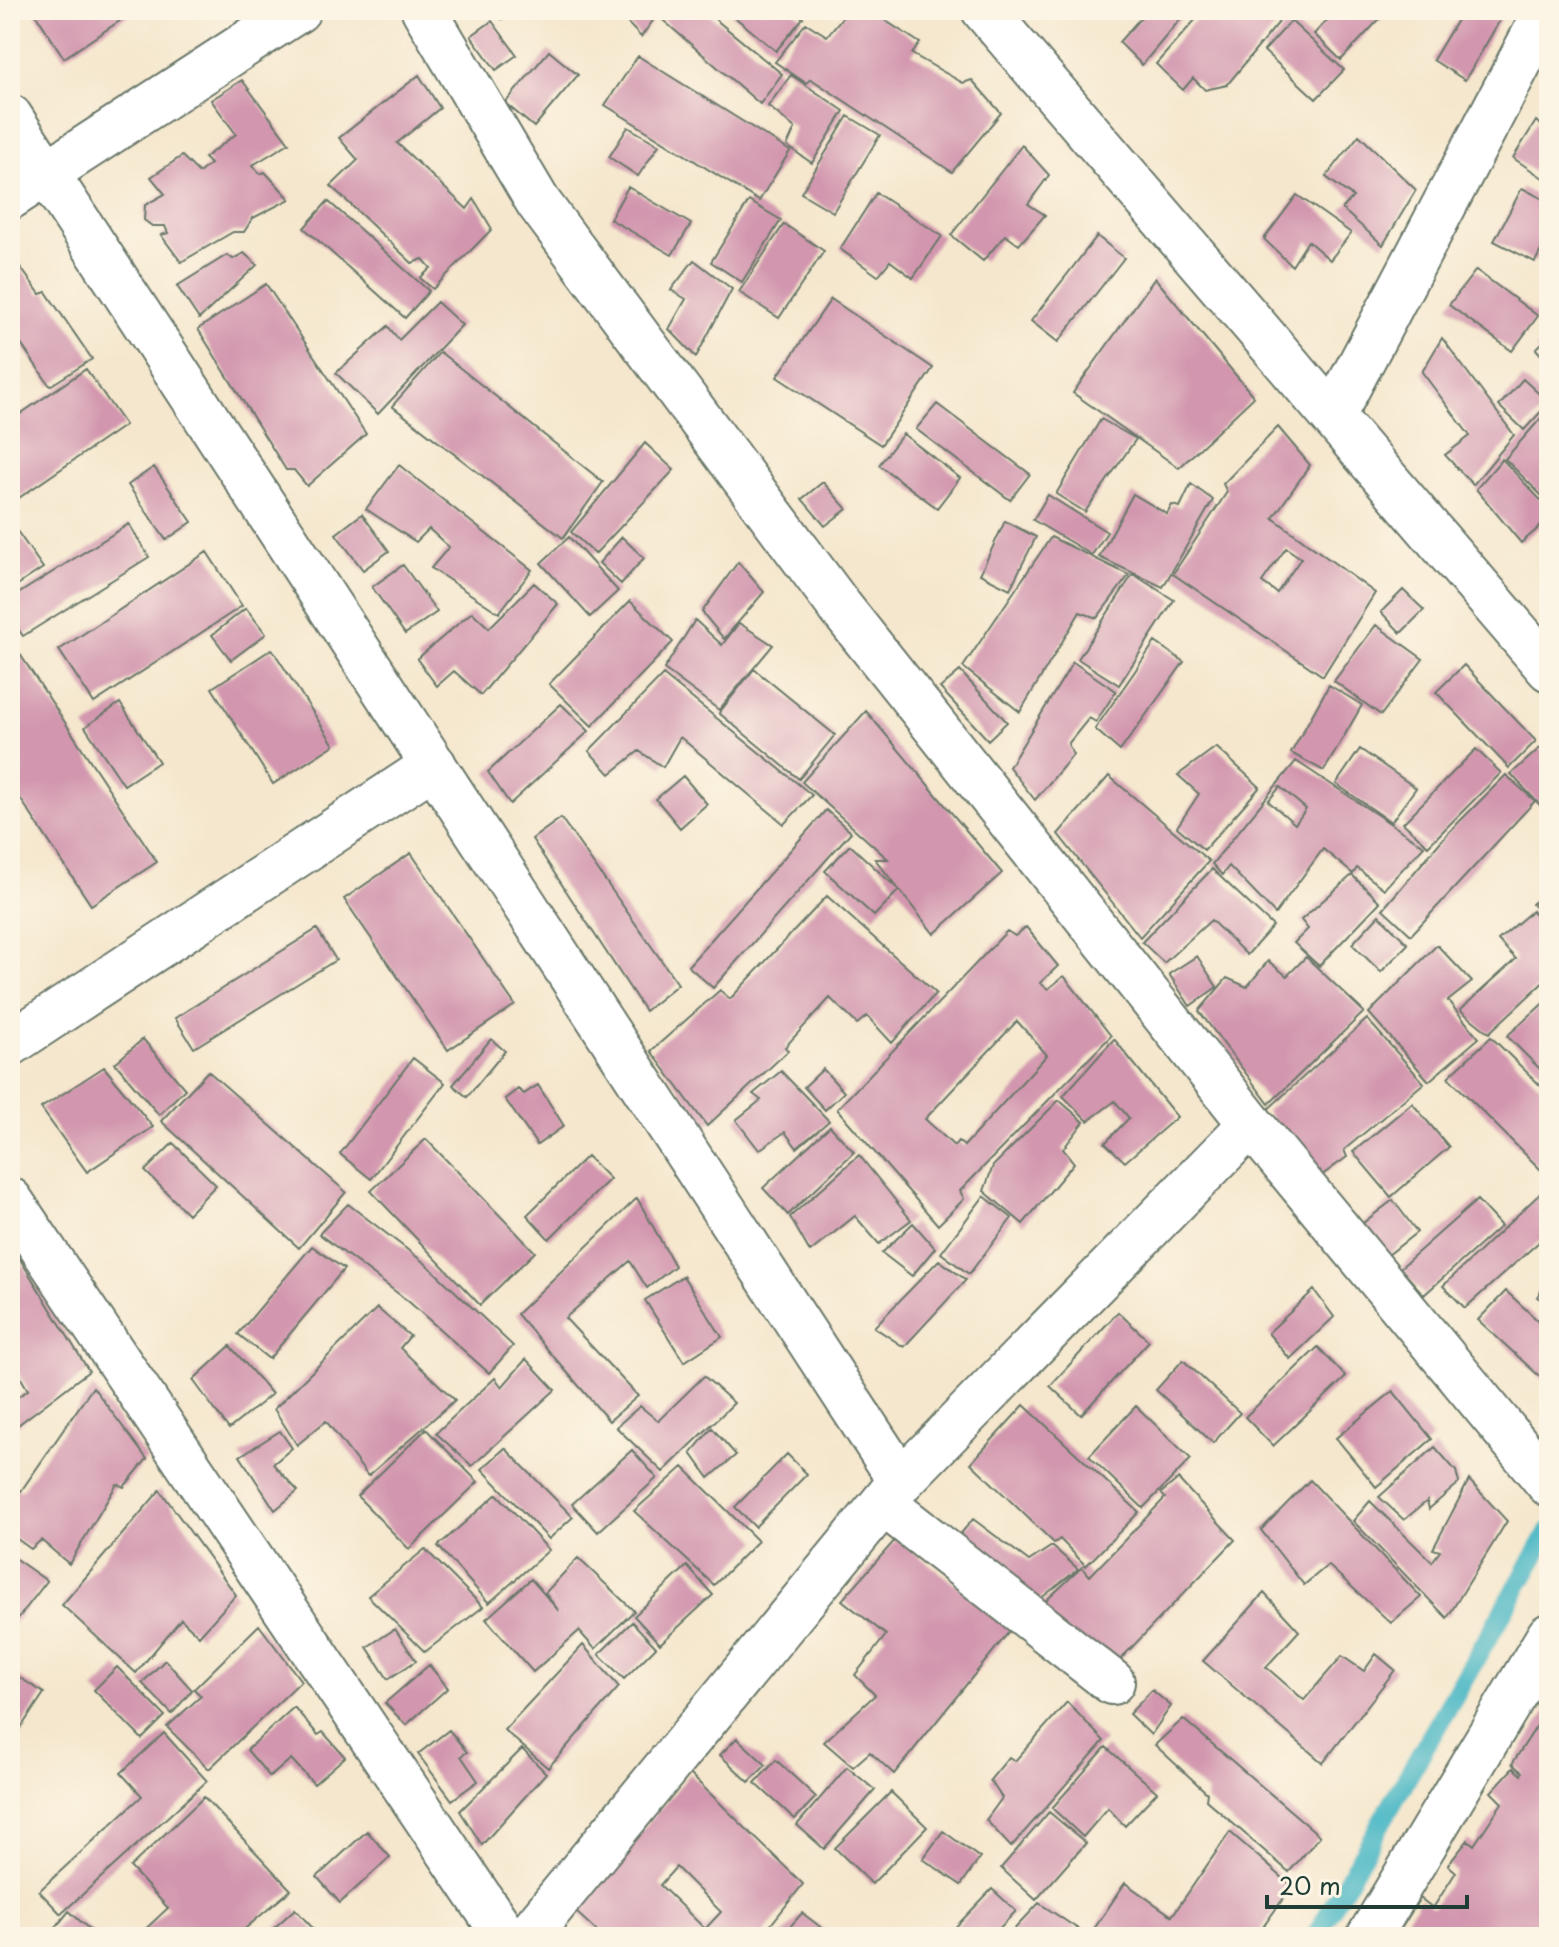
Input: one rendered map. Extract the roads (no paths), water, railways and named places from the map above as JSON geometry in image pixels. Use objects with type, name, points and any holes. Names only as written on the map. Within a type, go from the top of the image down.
[{"type":"street","points":[[10,197],[298,10]]},
{"type":"street","points":[[424,10],[547,214],[840,607],[1251,1124],[1549,1484]]},
{"type":"street","points":[[984,10],[1549,669]]},
{"type":"street","points":[[1333,416],[1547,10]]},
{"type":"street","points":[[10,117],[434,765],[893,1492],[1112,1682]]},
{"type":"street","points":[[10,1044],[434,765]]},
{"type":"street","points":[[527,1937],[893,1492],[1251,1124]]},
{"type":"street","points":[[10,1200],[506,1937]]},
{"type":"street","points":[[1369,1937],[1549,1636]]},
{"type":"waterway","points":[[1315,1937],[1549,1532]]}]
